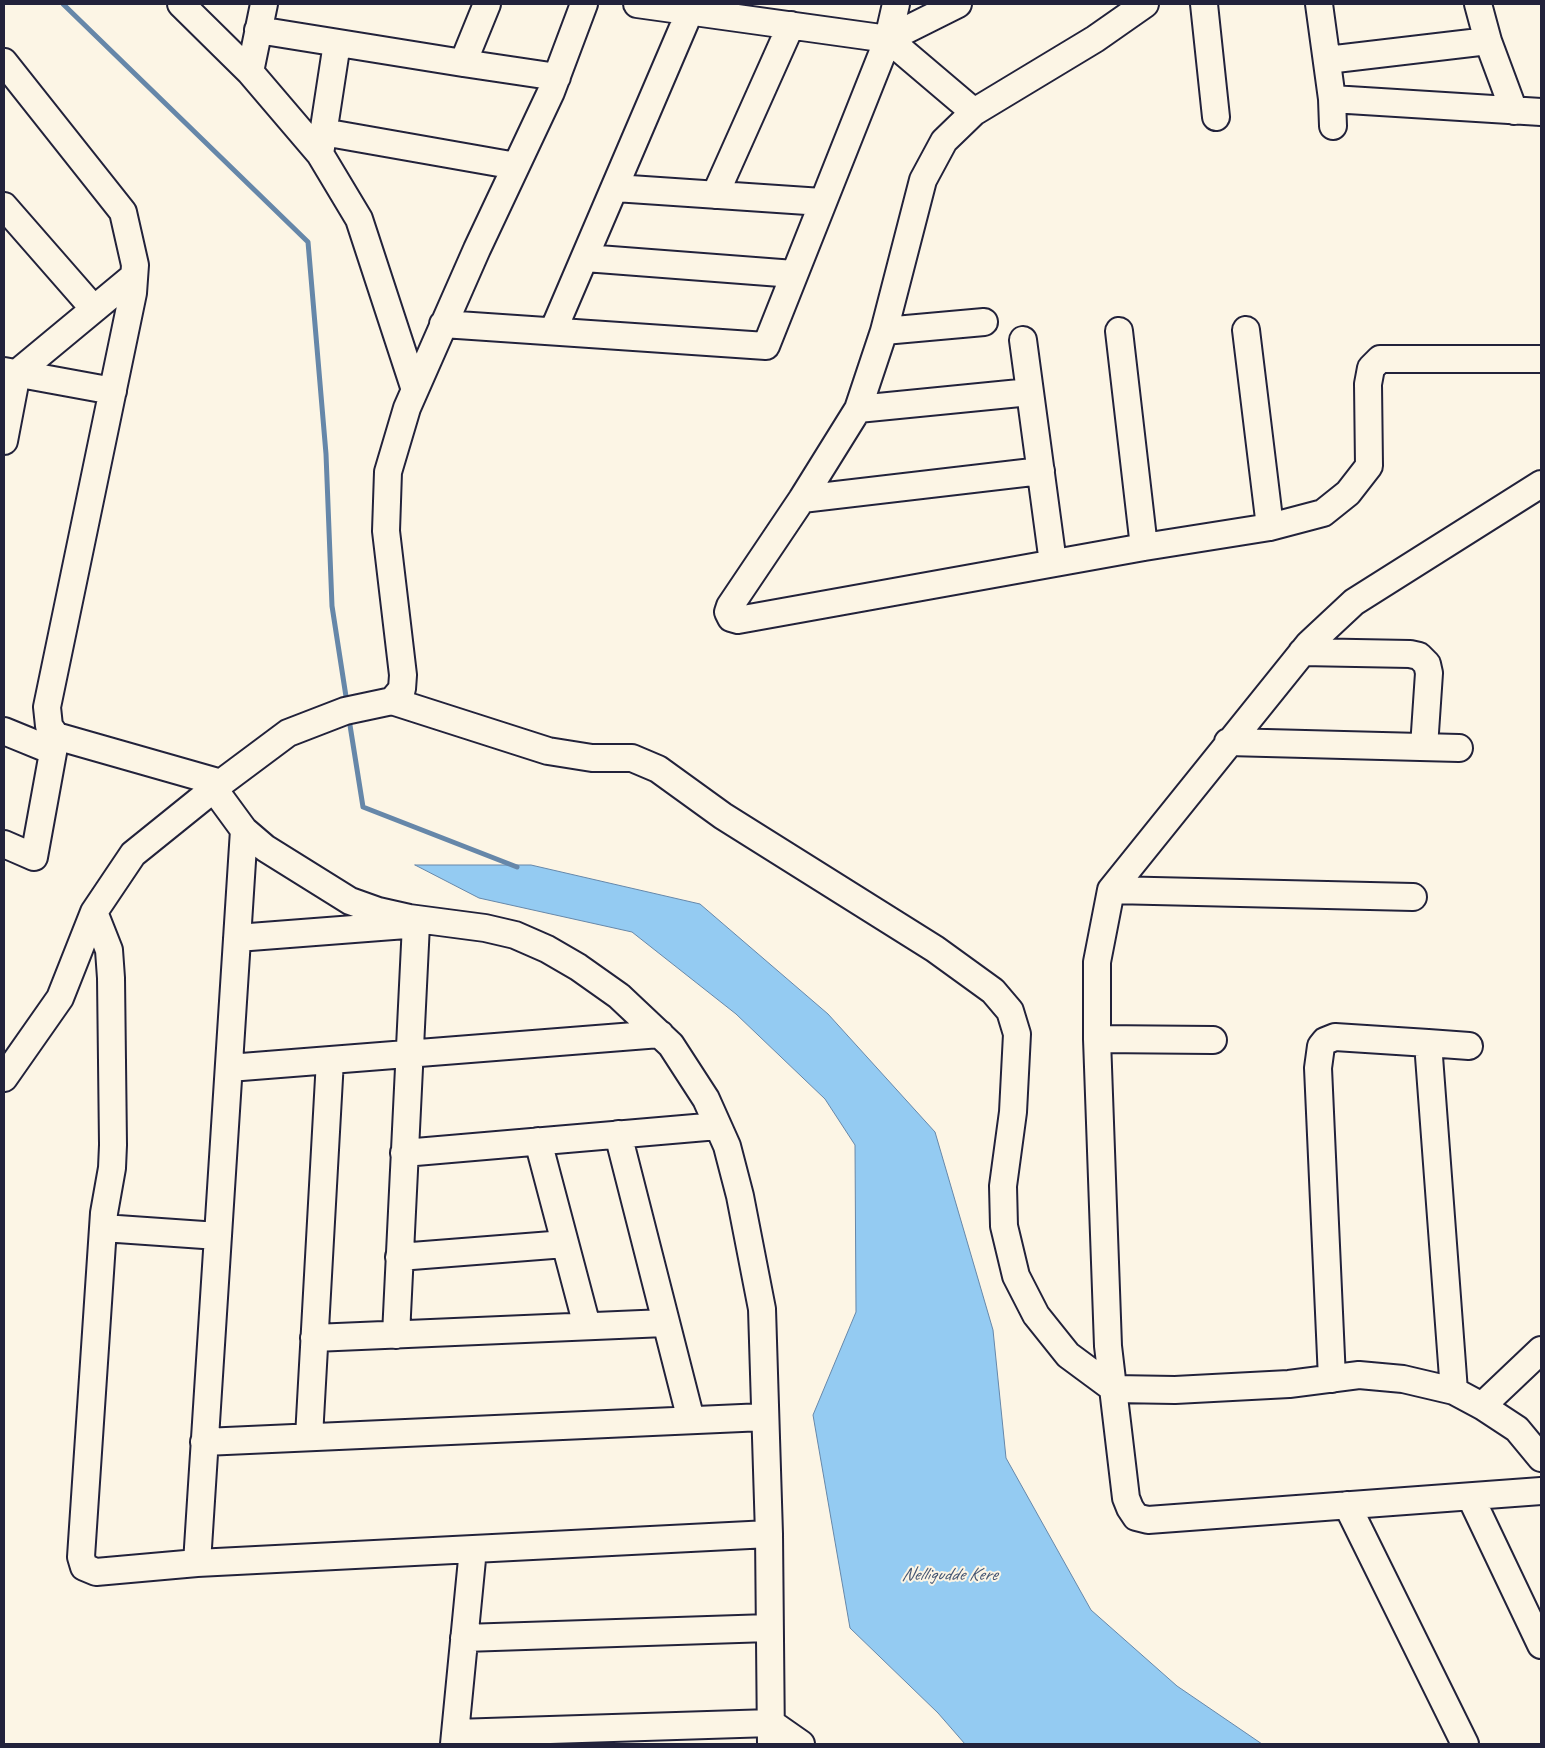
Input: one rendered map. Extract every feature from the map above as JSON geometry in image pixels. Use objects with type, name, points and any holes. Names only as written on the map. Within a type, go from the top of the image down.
[{"type":"street","points":[[181,4],[322,143],[359,219],[415,390]]},
{"type":"street","points":[[250,72],[264,4]]},
{"type":"street","points":[[463,63],[487,4]]},
{"type":"street","points":[[392,700],[402,689],[403,675],[386,531],[388,472],[407,408],[443,324],[557,77],[584,4]]},
{"type":"street","points":[[637,4],[888,39],[974,112]]},
{"type":"street","points":[[443,324],[766,346],[888,39],[896,4]]},
{"type":"street","points":[[888,39],[958,4]]},
{"type":"street","points":[[1145,4],[1094,39],[974,112],[944,140],[923,180],[884,332],[858,409],[802,499],[730,606],[728,612],[731,618],[738,620],[1144,547],[1270,527],[1323,513],[1348,493],[1369,466],[1368,384],[1371,368],[1380,359],[1541,358]]},
{"type":"street","points":[[1204,4],[1216,117]]},
{"type":"street","points":[[1319,4],[1334,126]]},
{"type":"street","points":[[1478,4],[1488,41],[1514,111]]},
{"type":"street","points":[[553,331],[690,11]]},
{"type":"street","points":[[715,195],[791,25]]},
{"type":"street","points":[[258,30],[337,44],[557,77]]},
{"type":"street","points":[[1327,60],[1488,41]]},
{"type":"street","points":[[322,143],[337,44]]},
{"type":"street","points":[[4,62],[123,212],[132,248],[134,276],[133,292],[47,707],[49,726],[54,743],[34,857],[4,844]]},
{"type":"street","points":[[1332,99],[1541,112]]},
{"type":"street","points":[[322,143],[516,166]]},
{"type":"street","points":[[614,188],[822,202]]},
{"type":"street","points":[[4,206],[94,309]]},
{"type":"street","points":[[585,258],[794,274]]},
{"type":"street","points":[[8,367],[94,309],[134,276]]},
{"type":"street","points":[[884,332],[984,322]]},
{"type":"street","points":[[1246,330],[1270,527]]},
{"type":"street","points":[[1119,331],[1144,547]]},
{"type":"street","points":[[1023,340],[1053,563]]},
{"type":"street","points":[[8,367],[113,391]]},
{"type":"street","points":[[4,441],[8,367]]},
{"type":"street","points":[[858,409],[1030,392]]},
{"type":"street","points":[[802,499],[1041,471]]},
{"type":"street","points":[[1541,484],[1354,602],[1302,652],[1228,742],[1111,890],[1097,962],[1096,1039],[1108,1346],[1126,1498],[1136,1517],[1148,1520],[1471,1498],[1541,1491]]},
{"type":"street","points":[[1302,652],[1410,654],[1419,656],[1427,664],[1429,673],[1424,747]]},
{"type":"street","points":[[4,1078],[60,998],[94,912],[133,854],[217,786],[288,733],[345,711],[392,700],[548,750],[592,758],[632,758],[658,768],[723,816],[935,949],[993,991],[1010,1011],[1017,1034],[1013,1112],[1003,1186],[1004,1226],[1016,1276],[1036,1315],[1068,1355],[1114,1389],[1185,1390],[1289,1384],[1359,1375],[1403,1379],[1454,1391],[1482,1406],[1517,1430],[1541,1458]]},
{"type":"street","points":[[4,731],[217,786],[244,830],[266,848],[350,900],[378,911],[409,918],[445,922],[515,935],[547,949],[618,996],[671,1045],[706,1099],[727,1146],[740,1196],[762,1308],[769,1534],[771,1734]]},
{"type":"street","points":[[1228,742],[1459,748]]},
{"type":"street","points":[[197,1563],[244,830]]},
{"type":"street","points":[[1111,890],[1413,897]]},
{"type":"street","points":[[94,912],[109,950],[112,978],[114,1145],[104,1228],[82,1551],[84,1567],[96,1572],[197,1563],[769,1534]]},
{"type":"street","points":[[237,938],[445,922]]},
{"type":"street","points":[[396,1335],[416,924]]},
{"type":"street","points":[[229,1068],[660,1034]]},
{"type":"street","points":[[1332,1379],[1318,1068],[1321,1046],[1325,1041],[1335,1037],[1469,1046]]},
{"type":"street","points":[[1096,1039],[1213,1040]]},
{"type":"street","points":[[1428,1043],[1454,1391]]},
{"type":"street","points":[[309,1437],[330,1060]]},
{"type":"street","points":[[404,1153],[718,1126]]},
{"type":"street","points":[[618,1134],[691,1420]]},
{"type":"street","points":[[538,1142],[587,1326]]},
{"type":"street","points":[[104,1228],[218,1236]]},
{"type":"street","points":[[399,1256],[566,1244]]},
{"type":"street","points":[[314,1338],[665,1323]]},
{"type":"street","points":[[1482,1406],[1541,1350]]},
{"type":"street","points":[[204,1442],[764,1417]]},
{"type":"street","points":[[1471,1498],[1541,1644]]},
{"type":"street","points":[[1347,1505],[1465,1744]]},
{"type":"street","points":[[472,1549],[454,1739],[771,1734],[801,1744]]},
{"type":"street","points":[[464,1638],[769,1628]]},
{"type":"water","name":"Nelligudde Kere","points":[[415,865],[531,865],[700,904],[828,1014],[935,1132],[993,1330],[1006,1458],[1091,1610],[1177,1686],[1262,1744],[965,1744],[938,1713],[850,1628],[813,1415],[856,1312],[855,1145],[825,1099],[736,1014],[632,932],[479,898]]},
{"type":"waterway","points":[[63,4],[308,242],[326,454],[332,606],[347,703]]},
{"type":"waterway","points":[[349,719],[363,807],[517,867]]}]
